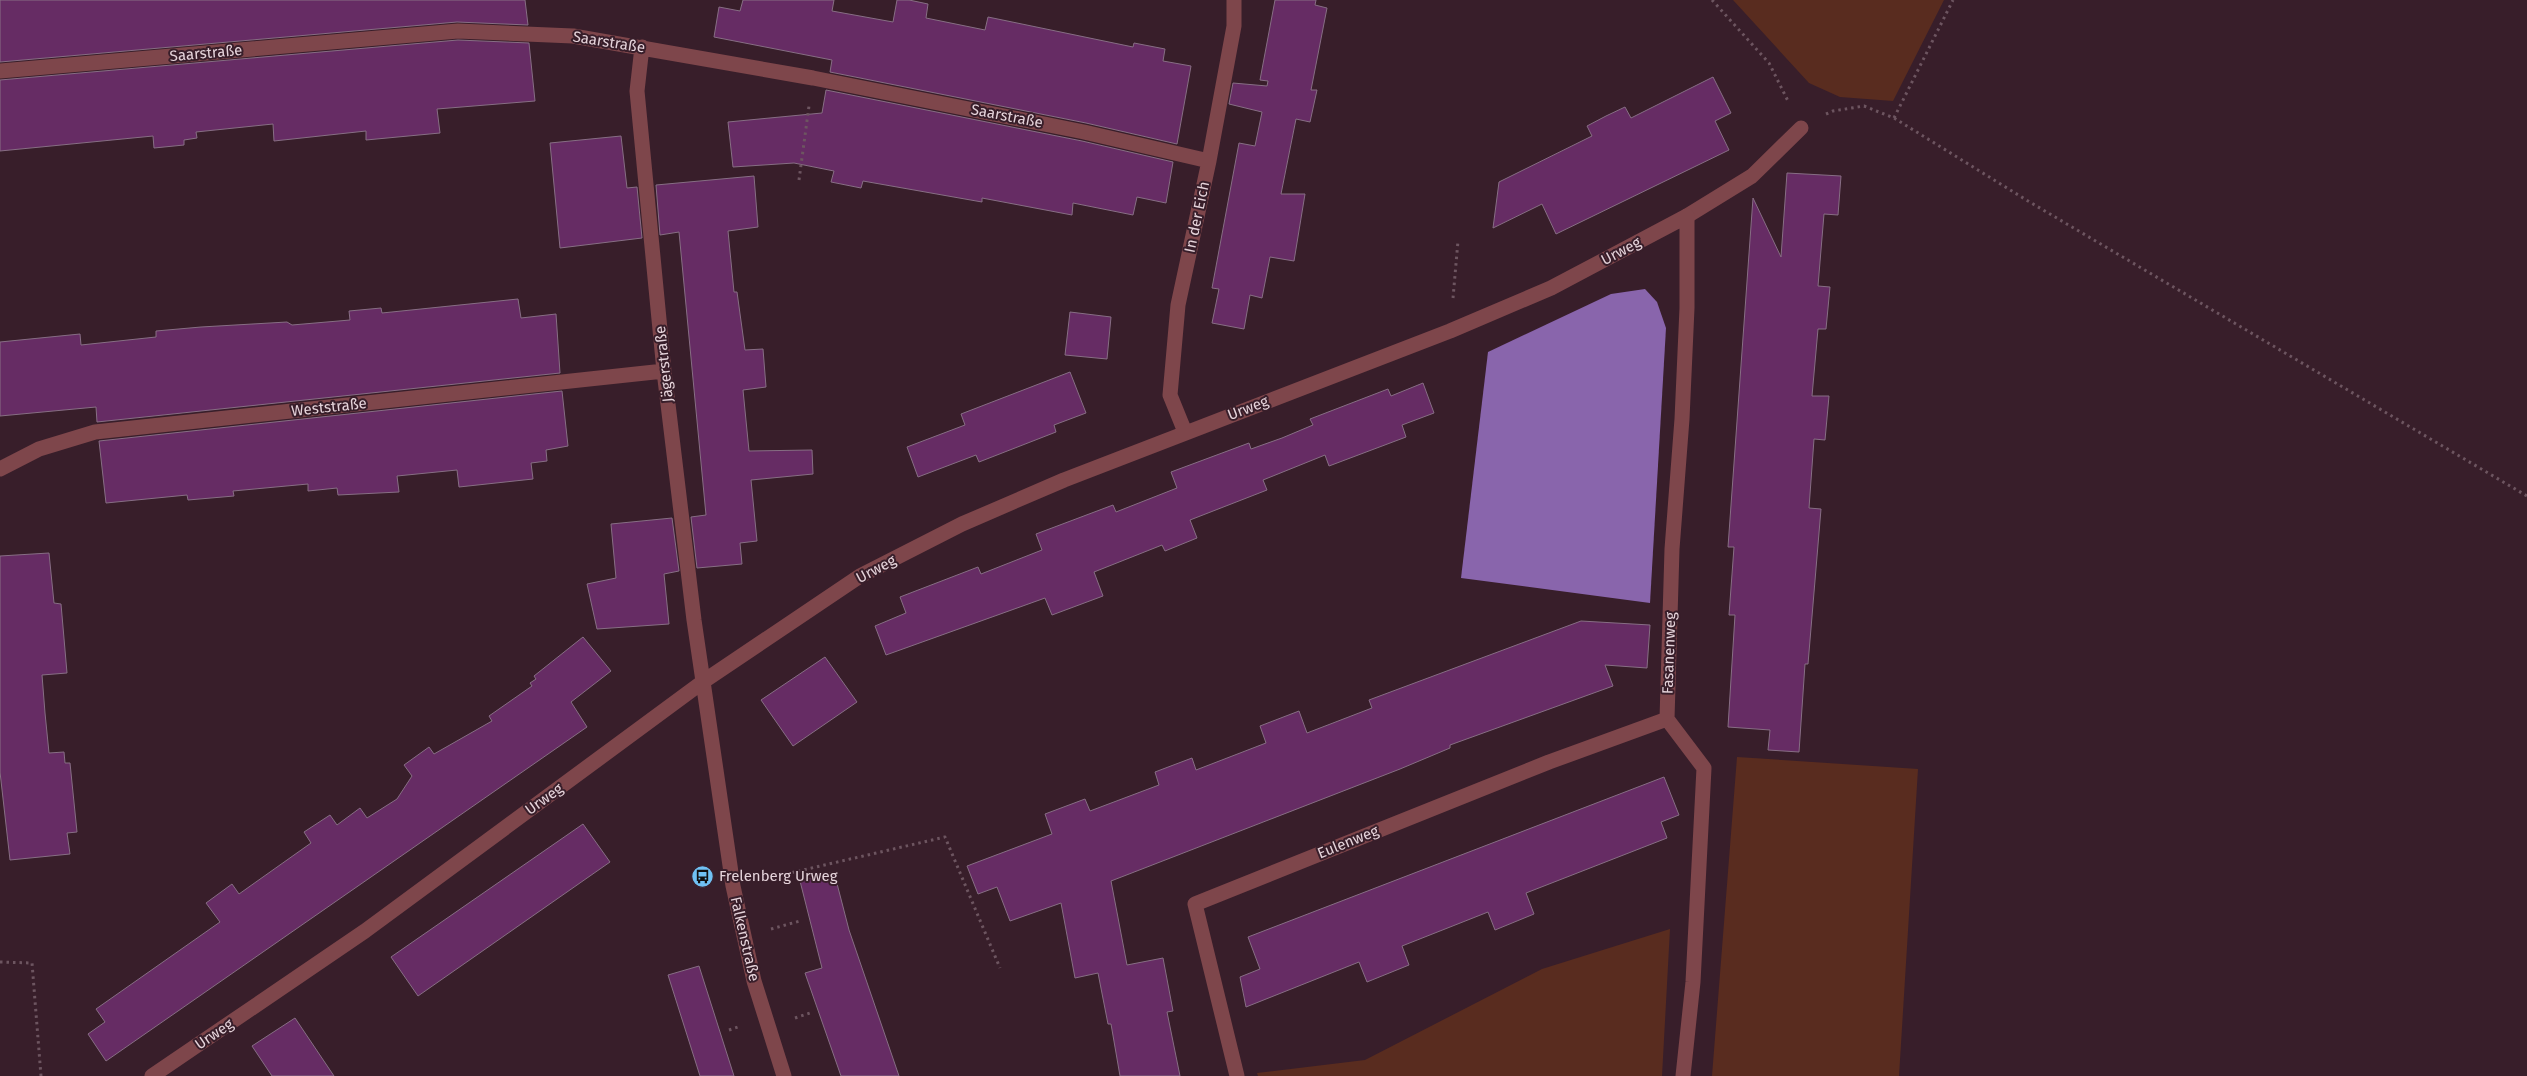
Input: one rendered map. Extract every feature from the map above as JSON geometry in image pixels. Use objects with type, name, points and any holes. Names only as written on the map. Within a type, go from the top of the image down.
[{"type":"street","name":"In der Eich","points":[[1185,432],[1170,395],[1178,306],[1209,161],[1234,26],[1234,0]]},
{"type":"street","name":"Saarstraße","points":[[0,71],[458,31],[573,36],[813,78],[1084,132],[1209,161]]},
{"type":"street","name":"Jägerstraße","points":[[642,47],[637,91],[664,371],[694,620],[704,681]]},
{"type":"street","name":"Urweg","points":[[152,1076],[366,931],[704,681],[860,576],[962,524],[1185,432],[1450,331],[1551,288],[1687,216],[1752,176],[1802,128]]},
{"type":"street","name":"Fasanenweg","points":[[1667,719],[1672,549],[1682,419],[1687,308],[1687,216]]},
{"type":"street","name":"Weststraße","points":[[0,468],[39,449],[95,432],[664,371]]},
{"type":"street","name":"Falkenstraße","points":[[704,681],[733,886],[754,981],[784,1076]]},
{"type":"street","name":"Eulenweg","points":[[1237,1076],[1195,904],[1549,762],[1667,719]]},
{"type":"street","points":[[1667,719],[1704,768],[1692,982],[1683,1076]]},
{"type":"path","points":[[1712,0],[1769,63],[1802,128],[1833,111],[1864,106],[1894,118],[2037,206],[2527,496]]},
{"type":"path","points":[[1894,118],[1953,0]]},
{"type":"path","points":[[800,180],[813,78]]},
{"type":"path","points":[[1450,331],[1458,241]]},
{"type":"path","points":[[733,886],[945,837],[1000,968]]},
{"type":"path","points":[[0,962],[32,963],[41,1076]]},
{"type":"shaded area","points":[[1733,0],[1944,0],[1893,101],[1840,97],[1809,83]]},
{"type":"shaded area","points":[[1645,289],[1657,302],[1666,328],[1650,603],[1461,578],[1488,352],[1611,294]]},
{"type":"shaded area","points":[[1737,757],[1918,769],[1899,1076],[1712,1076]]},
{"type":"shaded area","points":[[1670,929],[1662,1076],[1258,1076],[1257,1073],[1365,1060],[1542,969]]},
{"type":"building","points":[[0,0],[525,0],[528,25],[457,22],[0,62]]},
{"type":"building","points":[[743,0],[834,0],[832,11],[893,22],[897,0],[909,0],[928,4],[926,18],[985,30],[988,17],[1133,47],[1134,43],[1165,49],[1163,61],[1191,66],[1177,144],[1086,123],[830,72],[832,60],[714,37],[719,7],[740,11]]},
{"type":"building","points":[[1275,0],[1316,0],[1315,5],[1327,8],[1311,90],[1317,90],[1310,122],[1296,119],[1281,194],[1305,194],[1294,261],[1270,257],[1262,298],[1250,295],[1244,329],[1212,323],[1219,289],[1212,288],[1239,143],[1255,146],[1262,112],[1229,104],[1233,83],[1267,86],[1268,81],[1260,80]]},
{"type":"building","points":[[458,40],[529,43],[535,101],[437,109],[440,133],[366,140],[366,131],[274,141],[273,124],[196,132],[197,138],[184,140],[184,145],[154,148],[153,136],[0,151],[0,80]]},
{"type":"building","points":[[1713,77],[1731,113],[1715,121],[1729,150],[1556,234],[1542,204],[1493,228],[1499,182],[1592,136],[1587,126],[1606,116],[1625,107],[1631,118]]},
{"type":"building","points":[[826,90],[1082,141],[1173,162],[1166,203],[1137,197],[1133,215],[1073,203],[1072,215],[982,198],[982,202],[863,181],[861,188],[831,182],[834,171],[794,163],[733,167],[728,122],[822,113]]},
{"type":"building","points":[[621,136],[627,188],[637,187],[642,238],[560,248],[550,143]]},
{"type":"building","points":[[1787,173],[1841,176],[1838,215],[1824,214],[1818,286],[1830,287],[1826,329],[1818,329],[1812,396],[1829,396],[1825,440],[1814,439],[1809,508],[1821,509],[1808,664],[1805,664],[1799,752],[1768,750],[1770,730],[1728,727],[1735,615],[1729,615],[1734,547],[1728,547],[1753,198],[1781,257]]},
{"type":"building","points":[[754,176],[758,227],[728,231],[734,292],[737,292],[745,350],[763,349],[766,387],[743,390],[749,451],[812,450],[813,474],[751,480],[757,541],[740,543],[742,564],[697,568],[691,517],[706,515],[679,232],[660,235],[656,185]]},
{"type":"building","points":[[518,299],[521,318],[556,314],[560,373],[97,422],[96,407],[0,416],[0,342],[80,334],[81,345],[156,337],[156,331],[287,322],[292,325],[350,320],[349,311],[381,308],[382,313]]},
{"type":"building","points":[[1070,312],[1111,317],[1107,359],[1065,355]]},
{"type":"building","points":[[1070,372],[1086,413],[1054,425],[1056,432],[979,462],[976,455],[918,477],[907,447],[965,425],[961,414]]},
{"type":"building","points":[[1423,383],[1434,413],[1402,425],[1406,437],[1329,466],[1325,455],[1263,480],[1267,490],[1190,520],[1197,538],[1165,551],[1162,545],[1094,572],[1103,596],[1052,615],[1045,598],[886,655],[875,626],[906,613],[900,597],[978,567],[981,574],[1042,550],[1036,534],[1113,505],[1116,512],[1177,488],[1171,472],[1249,443],[1251,449],[1282,438],[1313,425],[1310,419],[1388,389],[1391,396]]},
{"type":"building","points":[[562,391],[568,446],[546,450],[547,461],[531,463],[533,479],[459,487],[457,470],[397,476],[399,492],[338,495],[337,488],[308,491],[308,484],[233,491],[234,496],[188,500],[187,495],[106,503],[99,441]]},
{"type":"building","points":[[672,518],[679,571],[664,574],[669,624],[597,629],[587,584],[616,578],[611,524]]},
{"type":"building","points":[[49,553],[54,603],[61,604],[67,673],[42,675],[49,753],[64,752],[65,763],[70,763],[77,832],[67,833],[70,854],[10,860],[0,772],[0,556]]},
{"type":"building","points":[[1581,621],[1650,625],[1647,668],[1605,665],[1613,686],[1450,745],[1450,748],[1400,769],[1111,881],[1127,965],[1163,958],[1173,1011],[1167,1012],[1180,1076],[1120,1076],[1111,1024],[1108,1024],[1098,973],[1075,978],[1061,903],[1010,921],[997,887],[978,894],[967,866],[1052,834],[1045,814],[1085,799],[1090,811],[1159,785],[1155,772],[1192,758],[1196,770],[1266,743],[1260,726],[1299,711],[1307,733],[1372,708],[1369,700]]},
{"type":"building","points":[[583,637],[611,671],[571,702],[587,727],[106,1061],[88,1034],[105,1022],[96,1009],[220,922],[206,903],[232,884],[239,894],[311,843],[304,832],[330,815],[337,825],[360,808],[367,818],[397,799],[412,776],[404,765],[429,747],[434,754],[492,721],[489,716],[532,686],[530,683],[536,679],[534,676]]},
{"type":"building","points":[[825,657],[857,702],[793,746],[761,700]]},
{"type":"building","points":[[1664,777],[1679,815],[1661,822],[1667,838],[1526,893],[1534,914],[1495,930],[1488,912],[1402,946],[1409,965],[1367,982],[1359,962],[1246,1007],[1240,977],[1260,969],[1248,937]]},
{"type":"building","points":[[583,824],[610,862],[418,996],[391,957]]},
{"type":"building","points":[[834,872],[849,930],[899,1076],[841,1076],[805,973],[822,968],[800,881]]},
{"type":"building","points":[[699,966],[734,1076],[700,1076],[668,975]]},
{"type":"building","points":[[295,1018],[334,1076],[272,1076],[252,1046]]},
{"type":"place","name":"Frelenberg Urweg","points":[[703,876]]}]
